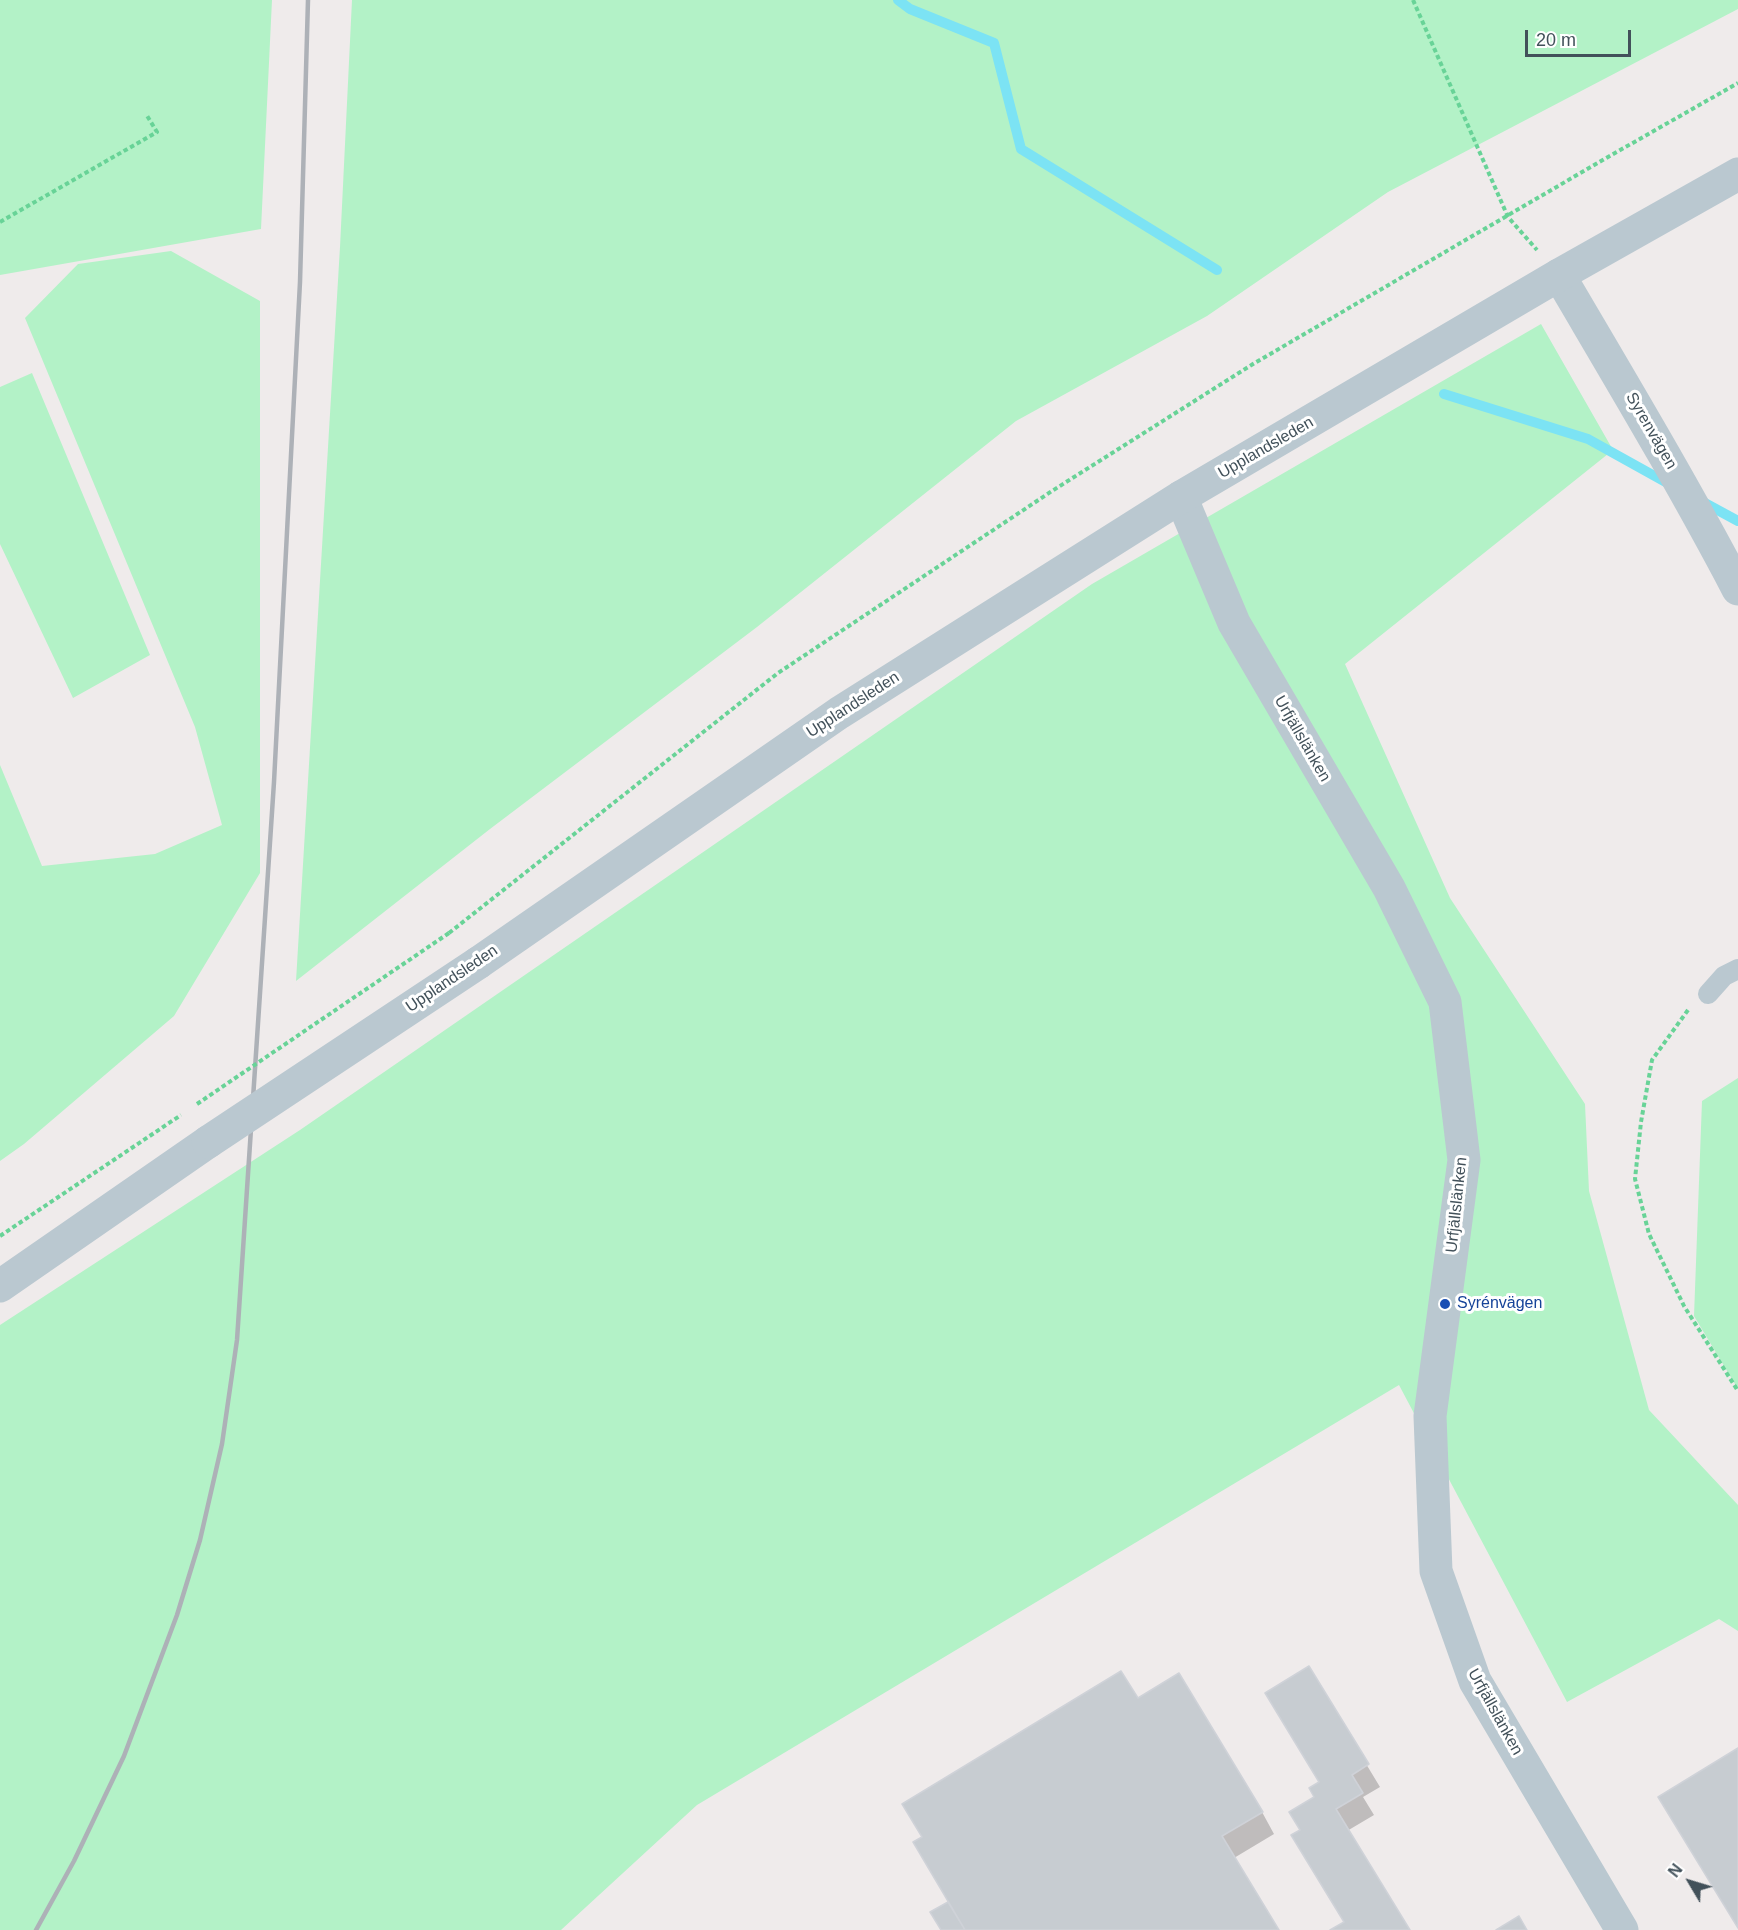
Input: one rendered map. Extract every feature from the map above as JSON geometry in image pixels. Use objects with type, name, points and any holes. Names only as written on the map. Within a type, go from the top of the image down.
[{"type":"street","name":"Upplandsleden","points":[[0,1286],[208,1142],[478,963],[839,713],[1182,497],[1559,275],[1738,174]]},
{"type":"street","name":"Syrenvägen","points":[[1559,275],[1666,457],[1738,589]]},
{"type":"street","name":"Urfjällslänken","points":[[1182,497],[1234,623],[1389,888],[1445,1002],[1464,1160],[1430,1416],[1436,1571],[1475,1681],[1622,1930]]},
{"type":"lane","points":[[1708,994],[1724,976],[1738,969]]},
{"type":"path","points":[[1413,0],[1508,217],[1559,275]]},
{"type":"path","points":[[0,1236],[449,933],[778,673],[1052,491],[1253,364],[1738,83]]},
{"type":"path","points":[[0,222],[157,132],[146,114]]},
{"type":"path","points":[[1708,994],[1692,1005],[1652,1060],[1641,1122],[1635,1179],[1649,1234],[1679,1296],[1738,1391]]},
{"type":"green space","points":[[0,0],[272,0],[261,229],[0,275]]},
{"type":"green space","points":[[352,0],[1738,0],[1738,9],[1388,192],[1207,316],[1016,421],[757,627],[490,829],[296,981],[340,247]]},
{"type":"green space","points":[[171,251],[260,301],[260,873],[174,1016],[24,1144],[0,1161],[0,765],[42,866],[155,854],[222,825],[195,727],[25,318],[78,264]]},
{"type":"green space","points":[[1541,324],[1613,450],[1345,664],[1450,898],[1585,1104],[1589,1191],[1649,1410],[1738,1505],[1738,1631],[1719,1619],[1567,1702],[1399,1385],[697,1805],[561,1930],[0,1930],[0,1325],[300,1130],[1092,584]]},
{"type":"green space","points":[[32,373],[150,655],[73,698],[0,544],[0,387]]},
{"type":"green space","points":[[1738,1078],[1738,1389],[1694,1316],[1702,1101]]},
{"type":"building","points":[[1309,1666],[1369,1764],[1352,1775],[1363,1793],[1336,1809],[1410,1930],[1330,1930],[1344,1922],[1291,1835],[1300,1830],[1289,1812],[1314,1797],[1309,1788],[1319,1782],[1265,1693]]},
{"type":"building","points":[[1121,1671],[1138,1698],[1179,1673],[1263,1812],[1222,1836],[1279,1930],[965,1930],[913,1842],[922,1837],[902,1804]]},
{"type":"building","points":[[1738,1748],[1738,1928],[1658,1797]]},
{"type":"building","points":[[948,1902],[965,1930],[941,1930],[930,1912]]},
{"type":"building","points":[[1519,1916],[1527,1930],[1496,1930]]},
{"type":"waterway","points":[[898,0],[910,9],[994,43],[1021,149],[1217,270]]},
{"type":"waterway","points":[[1444,394],[1588,439],[1669,484]]},
{"type":"waterway","points":[[1701,501],[1738,521]]},
{"type":"railway","points":[[36,1930],[74,1861],[124,1756],[177,1615],[200,1540],[222,1444],[237,1340],[274,782],[300,282],[308,0]]},
{"type":"place","name":"Syrénvägen","points":[[1445,1304]]}]
